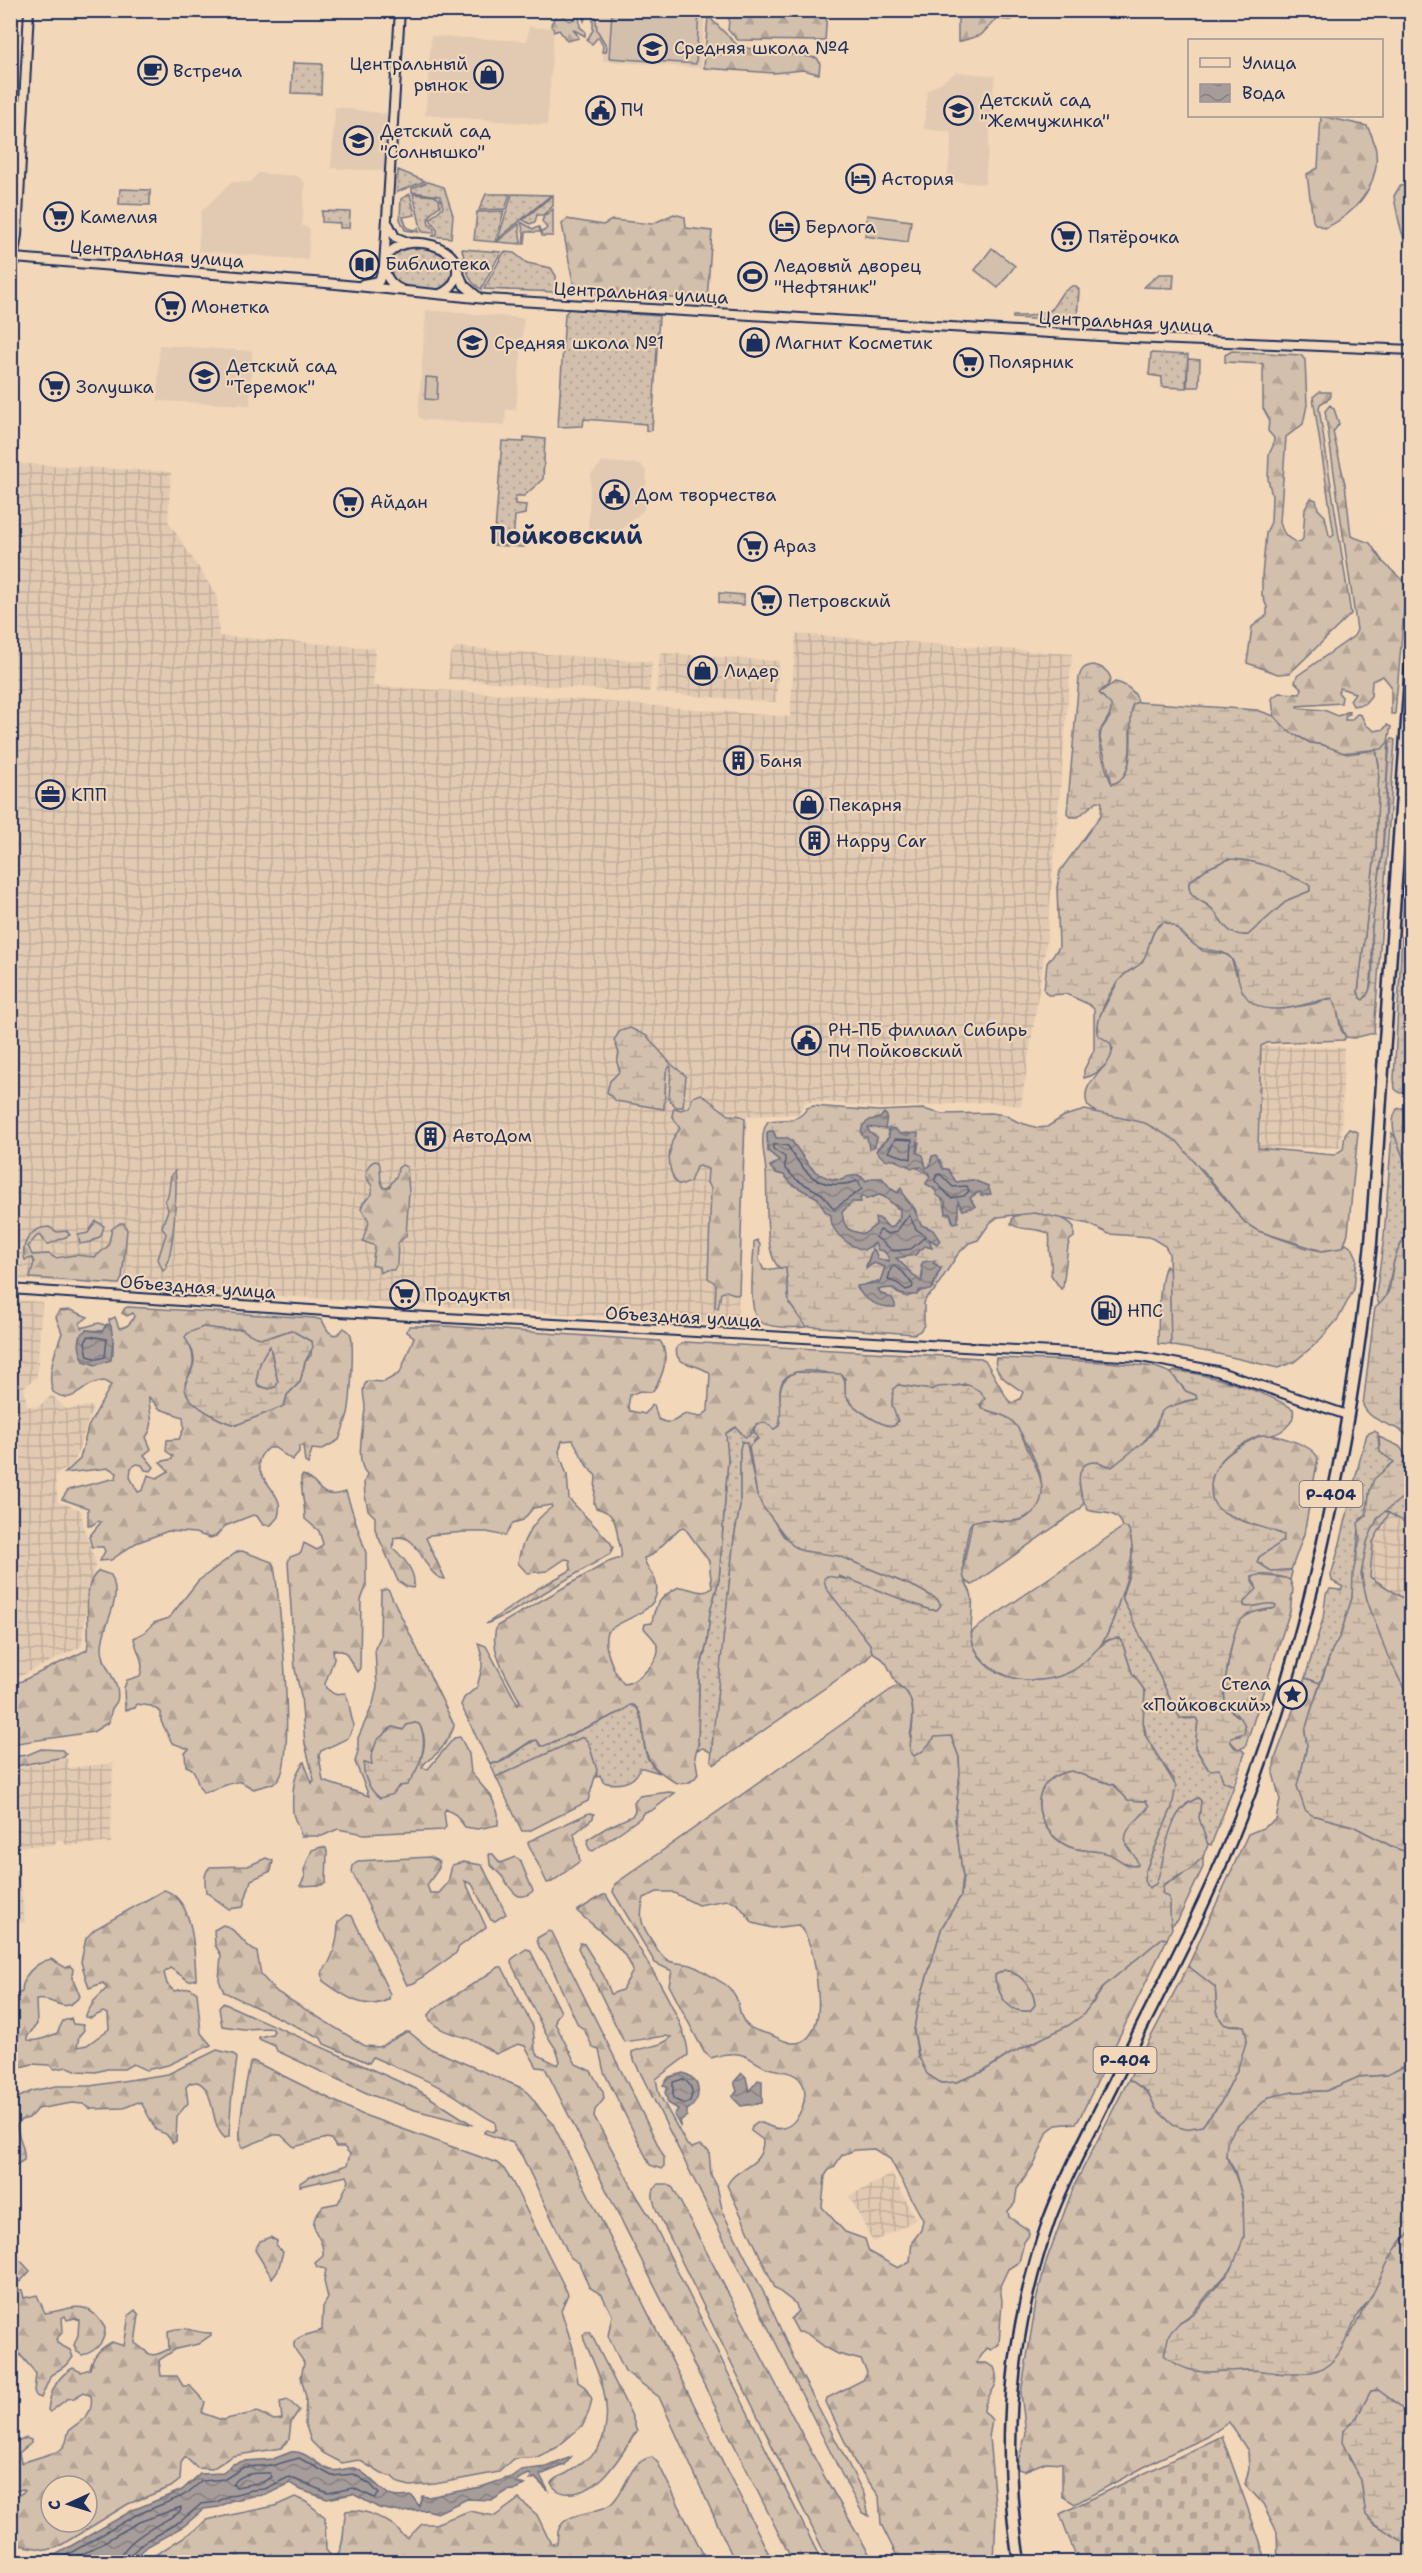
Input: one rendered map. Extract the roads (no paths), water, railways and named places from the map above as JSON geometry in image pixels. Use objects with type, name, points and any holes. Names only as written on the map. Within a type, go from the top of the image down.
[{"type":"highway","name":"Р-404","points":[[1019,2562],[1010,2475],[1010,2399],[1021,2328],[1043,2238],[1062,2190],[1192,1924],[1250,1793],[1303,1624],[1347,1415],[1371,1243],[1412,649]]},
{"type":"street","points":[[10,278],[14,258],[28,10]]},
{"type":"street","points":[[331,283],[376,283],[382,275],[388,216],[400,10]]},
{"type":"street","points":[[388,216],[393,234],[402,241],[442,247],[451,254],[464,285],[471,293],[481,298]]},
{"type":"street","points":[[407,292],[392,284],[386,277],[384,266],[395,248],[412,244]]},
{"type":"street","name":"Центральная улица","points":[[14,258],[331,283],[481,298],[1139,338],[1412,350]]},
{"type":"street","points":[[432,294],[442,293],[452,285],[456,277],[456,264]]},
{"type":"street","name":"Объездная улица","points":[[10,1289],[351,1313],[1141,1357],[1217,1371],[1347,1415]]},
{"type":"water","points":[[884,1113],[887,1116],[885,1129],[868,1127],[869,1132],[877,1137],[875,1146],[869,1149],[867,1137],[863,1137],[861,1133],[863,1125],[870,1120],[880,1118]]},
{"type":"water","points":[[889,1128],[895,1129],[900,1134],[918,1133],[917,1153],[923,1155],[926,1168],[930,1166],[932,1156],[937,1155],[943,1169],[948,1169],[956,1182],[973,1180],[988,1186],[991,1194],[981,1196],[981,1192],[976,1193],[970,1198],[975,1207],[963,1210],[958,1201],[958,1222],[954,1223],[950,1213],[946,1214],[945,1201],[937,1195],[935,1189],[926,1184],[930,1177],[928,1172],[921,1167],[912,1168],[892,1159],[885,1160],[876,1151],[889,1137]]},
{"type":"water","points":[[773,1131],[776,1138],[791,1140],[811,1168],[823,1176],[842,1180],[858,1175],[866,1181],[872,1178],[882,1178],[891,1189],[898,1193],[901,1188],[921,1225],[933,1230],[940,1241],[937,1244],[929,1239],[932,1248],[925,1246],[915,1255],[896,1258],[921,1282],[923,1262],[936,1260],[933,1263],[941,1269],[930,1290],[920,1290],[917,1295],[906,1295],[893,1288],[878,1289],[881,1294],[892,1298],[895,1307],[877,1304],[867,1299],[857,1286],[880,1282],[885,1267],[874,1263],[866,1269],[872,1249],[878,1259],[889,1261],[889,1257],[884,1251],[878,1250],[875,1243],[864,1250],[846,1241],[836,1232],[831,1215],[825,1211],[818,1198],[793,1185],[784,1175],[776,1173],[770,1167],[780,1161],[768,1151],[767,1133]],"holes":[[[864,1196],[866,1199],[882,1196],[900,1209],[900,1217],[893,1227],[889,1228],[879,1218],[875,1218],[876,1225],[864,1234],[847,1228],[842,1212],[852,1202],[861,1202],[860,1198]]]},
{"type":"water","points":[[107,1324],[111,1326],[113,1340],[111,1360],[96,1365],[84,1361],[79,1345],[83,1333],[86,1330],[102,1332]]},
{"type":"water","points":[[683,2073],[694,2080],[698,2095],[696,2101],[687,2110],[687,2116],[681,2120],[680,2126],[674,2115],[678,2109],[668,2103],[665,2092],[668,2088],[663,2085],[669,2077]]},
{"type":"water","points":[[742,2073],[746,2077],[749,2091],[758,2080],[762,2081],[762,2103],[741,2106],[732,2097],[737,2091],[734,2082]]},
{"type":"water","points":[[297,2452],[331,2470],[355,2468],[388,2494],[397,2497],[412,2496],[419,2506],[422,2496],[428,2497],[481,2487],[511,2477],[521,2470],[547,2467],[571,2457],[565,2465],[540,2475],[549,2492],[535,2478],[530,2480],[531,2475],[529,2474],[518,2479],[517,2483],[525,2485],[519,2489],[507,2491],[493,2500],[467,2499],[437,2513],[427,2510],[400,2512],[379,2508],[353,2494],[327,2499],[301,2490],[290,2483],[266,2495],[230,2501],[219,2507],[204,2509],[184,2526],[148,2546],[130,2562],[11,2562],[29,2555],[57,2554],[92,2534],[99,2534],[99,2530],[133,2510],[182,2490],[200,2474],[223,2473],[233,2464],[243,2461],[273,2459]]},
{"type":"place","name":"Средняя школа №4","points":[[653,48]]},
{"type":"place","name":"Встреча","points":[[152,71]]},
{"type":"place","name":"Центральный рынок","points":[[489,74]]},
{"type":"place","name":"ПЧ","points":[[600,110]]},
{"type":"place","name":"Детский сад \"Жемчужинка\"","points":[[959,110]]},
{"type":"place","name":"Детский сад \"Солнышко\"","points":[[359,141]]},
{"type":"place","name":"Астория","points":[[860,179]]},
{"type":"place","name":"Камелия","points":[[59,217]]},
{"type":"place","name":"Берлога","points":[[784,227]]},
{"type":"place","name":"Пятёрочка","points":[[1067,237]]},
{"type":"place","name":"Библиотека","points":[[364,264]]},
{"type":"place","name":"Ледовый дворец \"Нефтяник\"","points":[[753,276]]},
{"type":"place","name":"Монетка","points":[[170,307]]},
{"type":"place","name":"Средняя школа №1","points":[[473,343]]},
{"type":"place","name":"Магнит Косметик","points":[[754,343]]},
{"type":"place","name":"Полярник","points":[[968,362]]},
{"type":"place","name":"Детский сад \"Теремок\"","points":[[205,376]]},
{"type":"place","name":"Золушка","points":[[55,387]]},
{"type":"place","name":"Дом творчества","points":[[614,495]]},
{"type":"place","name":"Айдан","points":[[349,502]]},
{"type":"place","name":"Араз","points":[[752,546]]},
{"type":"place","name":"Петровский","points":[[767,601]]},
{"type":"place","name":"Лидер","points":[[703,671]]},
{"type":"place","name":"Баня","points":[[738,761]]},
{"type":"place","name":"КПП","points":[[50,795]]},
{"type":"place","name":"Пекарня","points":[[808,805]]},
{"type":"place","name":"Happy Car","points":[[815,841]]},
{"type":"place","name":"РН-ПБ филиал Сибирь ПЧ Пойковский","points":[[807,1040]]},
{"type":"place","name":"АвтоДом","points":[[431,1136]]},
{"type":"place","name":"Продукты","points":[[404,1295]]},
{"type":"place","name":"НПС","points":[[1106,1311]]},
{"type":"place","name":"Стела «Пойковский»","points":[[1292,1694]]},
{"type":"district","name":"Пойковский","points":[[566,536]]}]
